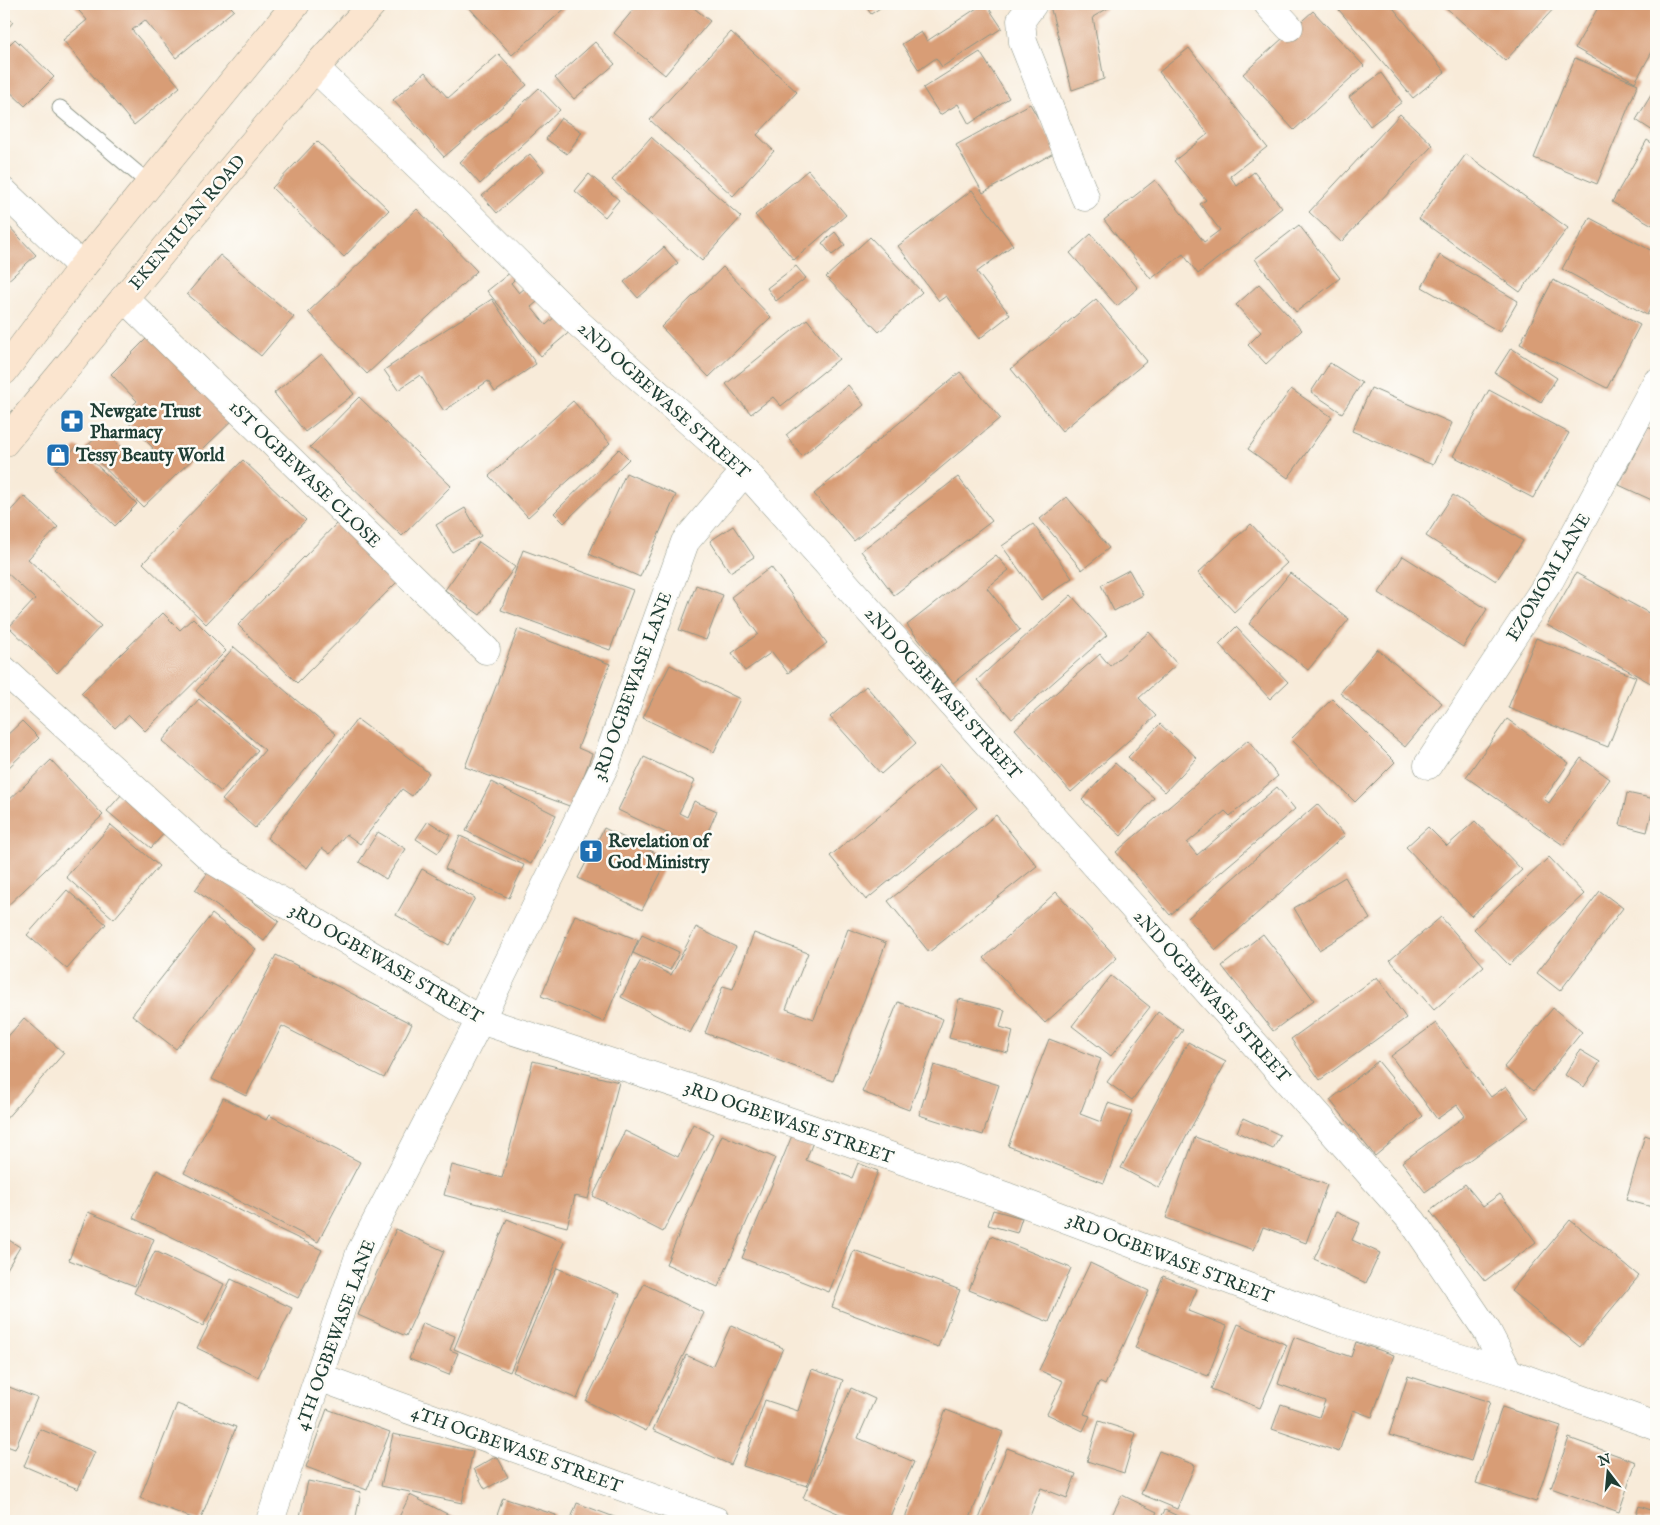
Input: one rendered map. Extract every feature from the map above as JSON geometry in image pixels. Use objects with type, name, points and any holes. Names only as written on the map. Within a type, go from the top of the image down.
[{"type":"main road","points":[[4,371],[82,267],[296,4]]},
{"type":"main road","name":"EKENHUAN ROAD","points":[[4,443],[315,68],[372,4]]},
{"type":"street","points":[[1033,4],[1021,20],[1023,42],[1085,197]]},
{"type":"street","points":[[1268,4],[1289,27]]},
{"type":"street","name":"2ND OGBEWASE STREET","points":[[315,68],[450,196],[578,323],[745,471],[1413,1222],[1487,1331],[1510,1373]]},
{"type":"street","points":[[4,192],[82,267]]},
{"type":"street","name":"1ST OGBEWASE CLOSE","points":[[124,298],[486,650]]},
{"type":"street","name":"EZOMOM LANE","points":[[1428,765],[1550,580],[1656,382]]},
{"type":"street","name":"3RD OGBEWASE LANE","points":[[480,1020],[606,763],[685,542],[745,471]]},
{"type":"street","name":"3RD OGBEWASE STREET","points":[[4,670],[214,861],[480,1020],[757,1110],[999,1194],[1336,1320],[1510,1373],[1656,1426]]},
{"type":"street","name":"4TH OGBEWASE LANE","points":[[270,1521],[360,1253],[480,1020]]},
{"type":"street","name":"4TH OGBEWASE STREET","points":[[318,1377],[716,1521]]},
{"type":"lane","points":[[60,108],[150,184]]},
{"type":"building","points":[[73,4],[228,4],[234,10],[176,58],[145,20],[132,30],[180,87],[134,125],[63,40],[87,20]]},
{"type":"building","points":[[466,4],[566,4],[568,6],[512,55]]},
{"type":"building","points":[[638,4],[689,4],[710,21],[665,75],[614,33]]},
{"type":"building","points":[[864,4],[886,4],[871,14]]},
{"type":"building","points":[[983,4],[986,4],[1002,28],[942,67],[936,58],[919,70],[902,44],[921,32],[927,41]]},
{"type":"building","points":[[1053,4],[1115,4],[1093,17],[1104,79],[1072,90],[1050,6]]},
{"type":"building","points":[[1334,4],[1390,4],[1445,72],[1413,98]]},
{"type":"building","points":[[1442,4],[1558,4],[1505,61]]},
{"type":"building","points":[[1600,4],[1656,4],[1656,45],[1635,82],[1575,48]]},
{"type":"building","points":[[1313,11],[1364,66],[1294,130],[1243,74]]},
{"type":"building","points":[[4,15],[13,22],[4,33]]},
{"type":"building","points":[[731,32],[797,92],[757,135],[774,151],[733,196],[650,120]]},
{"type":"building","points":[[15,39],[54,77],[25,106],[4,86],[4,50]]},
{"type":"building","points":[[595,42],[615,64],[574,99],[555,78]]},
{"type":"building","points":[[1189,48],[1267,147],[1230,176],[1237,186],[1254,172],[1282,208],[1198,274],[1183,254],[1151,279],[1104,220],[1155,180],[1204,242],[1220,230],[1200,204],[1206,200],[1174,161],[1208,134],[1159,72]]},
{"type":"building","points":[[980,52],[1009,98],[969,124],[958,104],[940,115],[923,88]]},
{"type":"building","points":[[499,54],[527,85],[444,157],[393,100],[425,72],[448,98]]},
{"type":"building","points":[[1575,58],[1638,84],[1597,184],[1534,158]]},
{"type":"building","points":[[1381,73],[1402,102],[1370,126],[1349,97]]},
{"type":"building","points":[[1656,87],[1656,133],[1636,120]]},
{"type":"building","points":[[539,88],[560,110],[480,184],[460,162]]},
{"type":"building","points":[[1030,104],[1057,151],[983,193],[956,145]]},
{"type":"building","points":[[1400,114],[1433,145],[1341,242],[1309,212]]},
{"type":"building","points":[[561,118],[582,132],[567,154],[546,139]]},
{"type":"building","points":[[651,137],[741,217],[702,261],[612,180]]},
{"type":"building","points":[[1647,140],[1656,146],[1656,227],[1612,202]]},
{"type":"building","points":[[317,141],[389,210],[344,257],[272,188]]},
{"type":"building","points":[[530,154],[544,171],[497,213],[482,196]]},
{"type":"building","points":[[1466,154],[1568,228],[1520,292],[1419,219]]},
{"type":"building","points":[[808,170],[846,215],[794,260],[755,215]]},
{"type":"building","points":[[589,174],[619,200],[605,217],[575,191]]},
{"type":"building","points":[[972,190],[1013,245],[977,272],[1010,315],[979,339],[946,296],[939,301],[898,246]]},
{"type":"building","points":[[417,209],[477,271],[367,374],[308,312]]},
{"type":"building","points":[[1590,218],[1656,253],[1656,298],[1647,315],[1562,269]]},
{"type":"building","points":[[4,221],[36,255],[4,284]]},
{"type":"building","points":[[1299,225],[1340,278],[1296,312],[1255,259]]},
{"type":"building","points":[[835,232],[845,245],[832,255],[822,243]]},
{"type":"building","points":[[1091,234],[1138,288],[1117,306],[1070,253]]},
{"type":"building","points":[[870,237],[922,292],[879,332],[826,277]]},
{"type":"building","points":[[664,247],[678,263],[638,298],[624,282]]},
{"type":"building","points":[[220,255],[294,317],[261,356],[187,294]]},
{"type":"building","points":[[1440,255],[1518,301],[1500,332],[1422,287]]},
{"type":"building","points":[[796,266],[806,278],[776,301],[767,288]]},
{"type":"building","points":[[723,267],[771,317],[709,377],[661,327]]},
{"type":"building","points":[[511,272],[516,278],[511,283],[519,293],[525,288],[537,302],[531,307],[546,325],[558,314],[572,330],[541,356],[487,291]]},
{"type":"building","points":[[1553,280],[1640,325],[1607,388],[1520,344]]},
{"type":"building","points":[[1259,284],[1302,330],[1266,364],[1248,345],[1261,332],[1236,305]]},
{"type":"building","points":[[492,299],[536,364],[495,392],[488,381],[444,411],[420,375],[398,390],[384,370]]},
{"type":"building","points":[[1096,299],[1147,361],[1062,431],[1011,369]]},
{"type":"building","points":[[807,319],[839,359],[781,406],[773,397],[751,414],[726,384]]},
{"type":"building","points":[[155,330],[238,415],[143,507],[85,448],[104,430],[137,463],[153,448],[122,416],[137,401],[111,374]]},
{"type":"building","points":[[1511,348],[1557,378],[1541,402],[1495,373]]},
{"type":"building","points":[[322,354],[354,394],[305,432],[274,393]]},
{"type":"building","points":[[1330,363],[1362,383],[1342,413],[1311,392]]},
{"type":"building","points":[[960,372],[1000,418],[854,541],[814,494]]},
{"type":"building","points":[[848,385],[864,405],[802,456],[786,435]]},
{"type":"building","points":[[1371,388],[1452,423],[1433,465],[1352,431]]},
{"type":"building","points":[[1291,389],[1332,417],[1288,478],[1248,449]]},
{"type":"building","points":[[1489,390],[1569,433],[1533,498],[1453,456]]},
{"type":"building","points":[[359,397],[451,486],[402,536],[310,447]]},
{"type":"building","points":[[573,401],[610,443],[528,517],[489,476]]},
{"type":"building","points":[[1648,427],[1656,431],[1656,502],[1619,485]]},
{"type":"building","points":[[77,446],[137,504],[115,526],[55,468]]},
{"type":"building","points":[[619,449],[629,459],[564,523],[554,513]]},
{"type":"building","points":[[243,460],[306,520],[206,624],[143,563]]},
{"type":"building","points":[[626,473],[676,495],[640,577],[589,554]]},
{"type":"building","points":[[958,477],[992,521],[894,595],[861,551]]},
{"type":"building","points":[[1453,495],[1523,541],[1496,581],[1426,536]]},
{"type":"building","points":[[24,496],[58,527],[28,559],[101,626],[57,673],[9,627],[35,599],[4,570],[4,518]]},
{"type":"building","points":[[1067,497],[1109,548],[1082,570],[1040,519]]},
{"type":"building","points":[[465,508],[481,536],[452,552],[436,525]]},
{"type":"building","points":[[337,523],[397,582],[297,683],[238,625]]},
{"type":"building","points":[[1033,524],[1072,578],[1041,600],[1002,546]]},
{"type":"building","points":[[1251,524],[1287,563],[1234,612],[1198,573]]},
{"type":"building","points":[[733,526],[754,557],[730,572],[710,541]]},
{"type":"building","points":[[479,542],[515,567],[480,615],[445,590]]},
{"type":"building","points":[[523,550],[633,590],[610,650],[501,610]]},
{"type":"building","points":[[996,555],[1009,570],[987,588],[1020,630],[953,683],[907,625]]},
{"type":"building","points":[[1403,556],[1487,609],[1463,647],[1379,593]]},
{"type":"building","points":[[771,567],[827,643],[788,673],[772,652],[745,671],[732,653],[758,634],[731,597]]},
{"type":"building","points":[[1129,570],[1143,595],[1114,611],[1101,585]]},
{"type":"building","points":[[1290,573],[1349,619],[1308,670],[1249,624]]},
{"type":"building","points":[[1576,573],[1656,617],[1656,686],[1547,625]]},
{"type":"building","points":[[696,585],[723,595],[706,640],[679,630]]},
{"type":"building","points":[[1071,595],[1107,635],[1012,719],[977,680]]},
{"type":"building","points":[[163,613],[180,630],[193,618],[226,651],[145,731],[129,715],[115,728],[81,693]]},
{"type":"building","points":[[1236,627],[1288,682],[1270,699],[1219,644]]},
{"type":"building","points":[[518,629],[610,664],[578,748],[592,754],[572,807],[465,767]]},
{"type":"building","points":[[1149,632],[1177,664],[1139,698],[1156,716],[1071,792],[1015,729],[1100,654],[1110,666]]},
{"type":"building","points":[[1536,638],[1636,677],[1608,747],[1508,708]]},
{"type":"building","points":[[234,647],[336,734],[255,828],[222,800],[265,750],[196,691]]},
{"type":"building","points":[[1377,649],[1442,703],[1405,747],[1340,693]]},
{"type":"building","points":[[670,665],[740,699],[714,752],[643,718]]},
{"type":"building","points":[[866,686],[916,743],[881,774],[830,717]]},
{"type":"building","points":[[199,699],[258,750],[221,792],[162,741]]},
{"type":"building","points":[[1332,699],[1395,762],[1355,802],[1291,739]]},
{"type":"building","points":[[357,719],[429,773],[412,796],[402,789],[360,844],[346,834],[330,854],[322,848],[307,868],[267,838]]},
{"type":"building","points":[[1507,719],[1569,763],[1544,799],[1549,803],[1581,758],[1610,779],[1563,845],[1466,777]]},
{"type":"building","points":[[22,721],[39,738],[4,772],[4,738]]},
{"type":"building","points":[[1160,724],[1197,758],[1165,792],[1128,757]]},
{"type":"building","points":[[1248,740],[1278,776],[1230,816],[1225,811],[1187,843],[1197,855],[1277,787],[1295,809],[1170,915],[1116,852]]},
{"type":"building","points":[[644,757],[695,781],[679,813],[687,817],[694,801],[717,811],[700,849],[618,810]]},
{"type":"building","points":[[51,760],[103,815],[4,909],[4,805]]},
{"type":"building","points":[[1115,763],[1154,798],[1121,836],[1082,800]]},
{"type":"building","points":[[940,765],[977,808],[866,900],[830,856]]},
{"type":"building","points":[[491,782],[556,815],[531,864],[466,831]]},
{"type":"building","points":[[1627,793],[1655,799],[1647,832],[1620,825]]},
{"type":"building","points":[[122,794],[166,831],[151,848],[107,811]]},
{"type":"building","points":[[1317,804],[1345,835],[1216,950],[1188,918]]},
{"type":"building","points":[[996,815],[1037,866],[929,952],[888,901]]},
{"type":"building","points":[[428,821],[450,835],[438,853],[416,839]]},
{"type":"building","points":[[1475,821],[1522,870],[1471,916],[1406,847],[1428,827],[1447,846]]},
{"type":"building","points":[[111,825],[159,866],[114,919],[66,877]]},
{"type":"building","points":[[604,828],[668,859],[642,910],[578,878]]},
{"type":"building","points":[[378,832],[406,849],[386,879],[359,862]]},
{"type":"building","points":[[460,836],[524,865],[509,898],[445,869]]},
{"type":"building","points":[[1549,857],[1584,894],[1509,965],[1474,929]]},
{"type":"building","points":[[422,869],[475,898],[449,945],[396,915]]},
{"type":"building","points":[[210,870],[279,921],[264,941],[195,890]]},
{"type":"building","points":[[1345,877],[1370,919],[1319,950],[1294,908]]},
{"type":"building","points":[[67,890],[106,924],[67,969],[27,935]]},
{"type":"building","points":[[1600,891],[1623,908],[1560,991],[1537,973]]},
{"type":"building","points":[[1056,892],[1117,958],[1045,1023],[984,958]]},
{"type":"building","points":[[212,914],[256,949],[176,1049],[132,1015]]},
{"type":"building","points":[[575,915],[638,940],[604,1022],[541,996]]},
{"type":"building","points":[[1441,917],[1484,966],[1434,1010],[1390,960]]},
{"type":"building","points":[[696,927],[736,947],[690,1033],[621,997],[641,960],[671,975]]},
{"type":"building","points":[[848,929],[886,943],[833,1081],[705,1033],[723,986],[733,989],[754,933],[808,953],[786,1009],[814,1019]]},
{"type":"building","points":[[1263,934],[1314,1000],[1273,1031],[1222,966]]},
{"type":"building","points":[[642,935],[679,952],[670,970],[633,953]]},
{"type":"building","points":[[276,955],[412,1024],[384,1078],[282,1026],[246,1096],[212,1079]]},
{"type":"building","points":[[1111,976],[1150,1007],[1111,1056],[1072,1026]]},
{"type":"building","points":[[1377,977],[1406,1018],[1320,1080],[1291,1039]]},
{"type":"building","points":[[959,999],[1005,1010],[1000,1027],[1013,1031],[1008,1053],[949,1038]]},
{"type":"building","points":[[898,1002],[943,1019],[909,1110],[862,1092]]},
{"type":"building","points":[[1553,1008],[1582,1032],[1534,1091],[1504,1067]]},
{"type":"building","points":[[1158,1012],[1183,1030],[1132,1100],[1107,1082]]},
{"type":"building","points":[[24,1018],[64,1053],[4,1121],[4,1041]]},
{"type":"building","points":[[1436,1023],[1491,1097],[1506,1086],[1529,1117],[1425,1192],[1402,1162],[1465,1116],[1457,1105],[1437,1119],[1391,1056]]},
{"type":"building","points":[[1049,1039],[1101,1059],[1080,1114],[1101,1122],[1108,1103],[1132,1111],[1104,1183],[1008,1146]]},
{"type":"building","points":[[1188,1042],[1226,1062],[1159,1188],[1121,1168]]},
{"type":"building","points":[[1580,1050],[1600,1062],[1584,1087],[1565,1075]]},
{"type":"building","points":[[533,1061],[619,1082],[588,1199],[575,1196],[567,1227],[444,1195],[452,1165],[502,1178]]},
{"type":"building","points":[[1378,1061],[1423,1116],[1375,1156],[1330,1100]]},
{"type":"building","points":[[934,1065],[999,1085],[983,1135],[919,1115]]},
{"type":"building","points":[[223,1098],[266,1120],[269,1115],[360,1162],[318,1242],[184,1173]]},
{"type":"building","points":[[1243,1118],[1280,1135],[1273,1149],[1237,1132]]},
{"type":"building","points":[[693,1124],[713,1134],[663,1232],[593,1196],[625,1131],[678,1157]]},
{"type":"building","points":[[793,1133],[813,1142],[806,1160],[852,1178],[858,1163],[878,1171],[829,1292],[742,1258]]},
{"type":"building","points":[[722,1135],[775,1158],[718,1287],[666,1264]]},
{"type":"building","points":[[1645,1135],[1656,1139],[1656,1208],[1626,1200]]},
{"type":"building","points":[[1195,1137],[1327,1185],[1306,1243],[1263,1227],[1254,1250],[1166,1218]]},
{"type":"building","points":[[157,1170],[322,1250],[298,1298],[133,1218]]},
{"type":"building","points":[[1465,1184],[1483,1206],[1500,1194],[1536,1242],[1485,1281],[1430,1211]]},
{"type":"building","points":[[993,1210],[1022,1218],[1017,1233],[988,1225]]},
{"type":"building","points":[[88,1212],[154,1239],[135,1286],[69,1260]]},
{"type":"building","points":[[1336,1212],[1360,1223],[1352,1240],[1380,1253],[1366,1283],[1314,1259]]},
{"type":"building","points":[[507,1219],[564,1242],[510,1372],[454,1349]]},
{"type":"building","points":[[1570,1220],[1639,1276],[1580,1347],[1511,1291]]},
{"type":"building","points":[[396,1229],[444,1251],[406,1336],[358,1315]]},
{"type":"building","points":[[991,1236],[1071,1268],[1049,1322],[969,1290]]},
{"type":"building","points":[[4,1237],[20,1247],[4,1274]]},
{"type":"building","points":[[854,1250],[960,1290],[938,1347],[832,1307]]},
{"type":"building","points":[[155,1251],[224,1284],[203,1326],[134,1293]]},
{"type":"building","points":[[1090,1263],[1149,1291],[1105,1385],[1099,1382],[1084,1414],[1090,1416],[1083,1431],[1047,1414],[1063,1381],[1039,1370]]},
{"type":"building","points":[[557,1268],[620,1294],[577,1399],[513,1372]]},
{"type":"building","points":[[1163,1276],[1197,1289],[1188,1311],[1227,1326],[1208,1376],[1135,1348]]},
{"type":"building","points":[[231,1279],[292,1308],[258,1377],[197,1348]]},
{"type":"building","points":[[644,1284],[704,1313],[646,1431],[586,1401]]},
{"type":"building","points":[[423,1323],[455,1336],[450,1350],[458,1353],[449,1375],[409,1359]]},
{"type":"building","points":[[1238,1324],[1287,1345],[1260,1408],[1211,1389]]},
{"type":"building","points":[[731,1325],[783,1348],[731,1465],[653,1430],[686,1355],[712,1367]]},
{"type":"building","points":[[1294,1337],[1351,1357],[1356,1342],[1394,1355],[1372,1417],[1353,1410],[1339,1452],[1272,1429],[1281,1404],[1319,1417],[1325,1401],[1278,1384]]},
{"type":"building","points":[[812,1369],[843,1380],[807,1486],[743,1466],[765,1400],[798,1411]]},
{"type":"building","points":[[1408,1376],[1490,1402],[1471,1461],[1389,1435]]},
{"type":"building","points":[[4,1385],[37,1398],[15,1449],[4,1445]]},
{"type":"building","points":[[851,1388],[875,1399],[858,1438],[914,1462],[888,1521],[856,1521],[803,1498]]},
{"type":"building","points":[[177,1404],[236,1427],[200,1521],[140,1498]]},
{"type":"building","points":[[1502,1407],[1561,1426],[1536,1502],[1476,1483]]},
{"type":"building","points":[[327,1409],[390,1432],[367,1490],[306,1467]]},
{"type":"building","points":[[946,1410],[1003,1432],[969,1521],[904,1521]]},
{"type":"building","points":[[1099,1421],[1136,1433],[1124,1473],[1087,1461]]},
{"type":"building","points":[[40,1429],[95,1452],[78,1489],[24,1466]]},
{"type":"building","points":[[393,1434],[473,1451],[462,1503],[381,1486]]},
{"type":"building","points":[[1569,1438],[1636,1462],[1619,1512],[1551,1488]]},
{"type":"building","points":[[1007,1448],[1076,1474],[1067,1498],[1041,1488],[1028,1521],[985,1521],[979,1519]]},
{"type":"building","points":[[1159,1451],[1195,1465],[1177,1509],[1141,1494]]},
{"type":"building","points":[[497,1456],[508,1477],[485,1489],[474,1469]]},
{"type":"building","points":[[308,1481],[361,1492],[355,1521],[299,1521]]},
{"type":"building","points":[[1656,1494],[1656,1521],[1644,1521],[1635,1518],[1639,1506],[1651,1510]]},
{"type":"building","points":[[410,1495],[455,1518],[454,1521],[397,1521]]},
{"type":"building","points":[[1122,1495],[1157,1512],[1152,1521],[1109,1521]]},
{"type":"building","points":[[503,1498],[556,1515],[554,1521],[495,1521]]},
{"type":"building","points":[[577,1503],[625,1521],[570,1521]]},
{"type":"building","points":[[1165,1510],[1188,1521],[1159,1521]]},
{"type":"place","name":"Newgate Trust Pharmacy","points":[[72,421]]},
{"type":"place","name":"Tessy Beauty World","points":[[58,455]]},
{"type":"place","name":"Revelation of God Ministry","points":[[591,851]]}]
